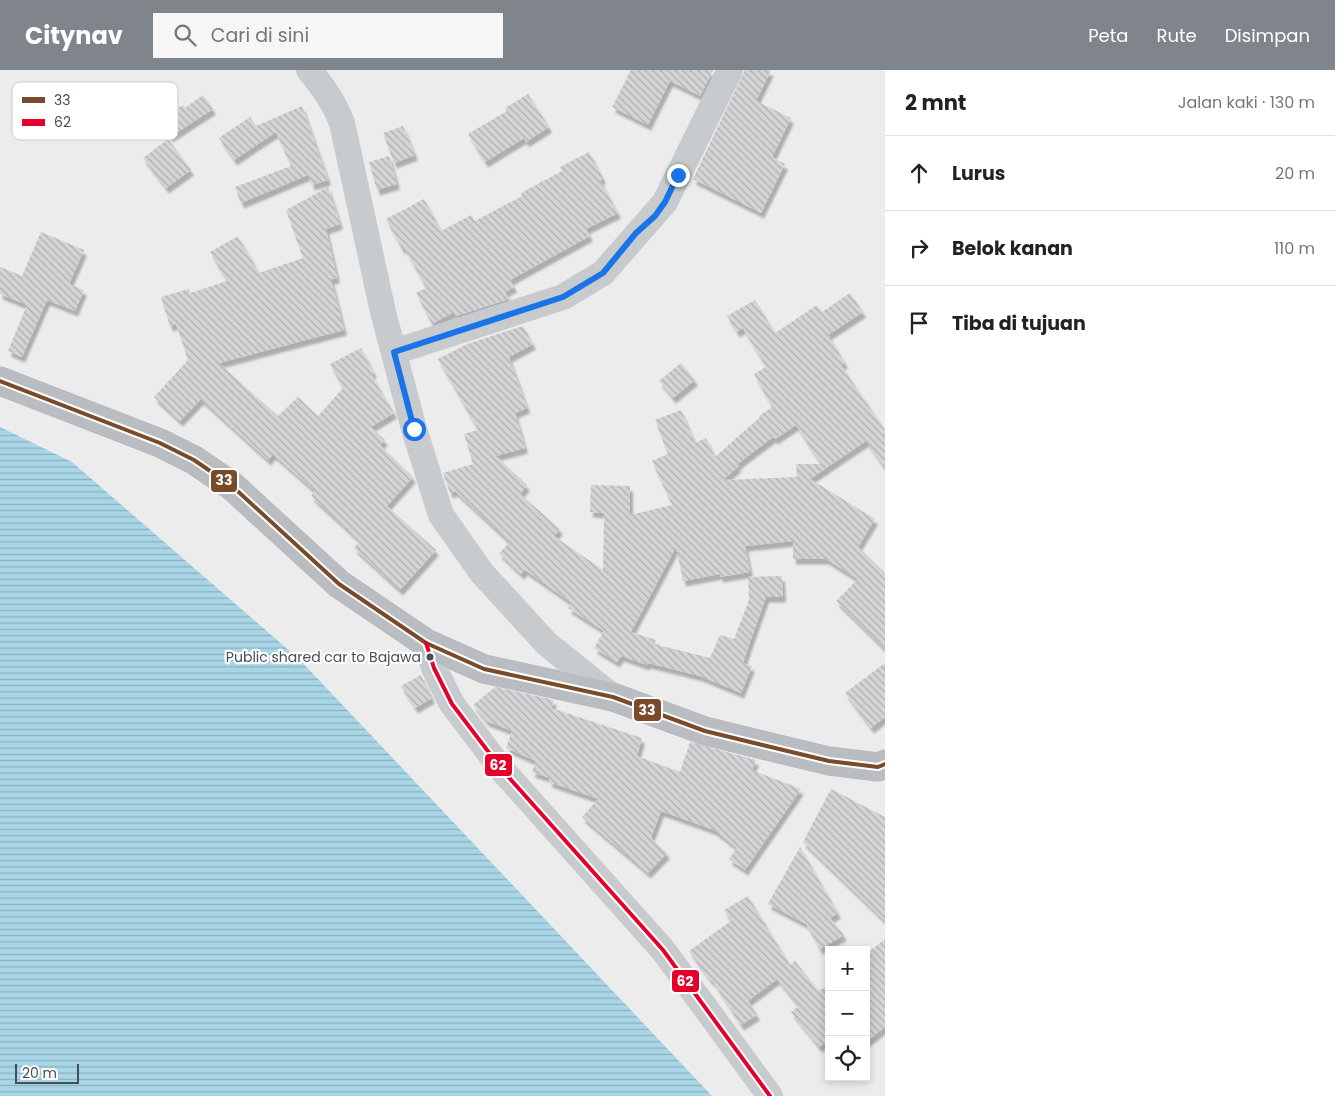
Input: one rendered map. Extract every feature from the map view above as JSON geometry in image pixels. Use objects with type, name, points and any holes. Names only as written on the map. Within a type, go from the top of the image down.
[{"type":"highway","points":[[0,381],[160,443],[194,460],[232,486],[339,584],[426,643],[484,668],[613,697],[705,731],[829,761],[883,769]]},
{"type":"street","points":[[308,70],[326,91],[336,107],[342,123],[394,352],[414,429],[441,515],[482,573],[547,644],[613,697]]},
{"type":"street","points":[[394,352],[563,297],[603,273],[665,202],[730,70]]},
{"type":"street","points":[[426,643],[434,668],[452,704],[504,771],[663,950],[770,1096]]},
{"type":"water","points":[[0,427],[72,462],[300,660],[712,1096],[0,1096]]},
{"type":"building","points":[[631,70],[713,70],[700,96],[670,81],[648,125],[612,107]]},
{"type":"building","points":[[745,70],[771,70],[756,101],[791,118],[772,157],[785,164],[761,213],[693,179]]},
{"type":"building","points":[[528,94],[549,127],[526,142],[524,138],[485,162],[468,134],[507,111],[505,108]]},
{"type":"building","points":[[203,95],[213,109],[178,132],[178,108],[183,105],[185,108]]},
{"type":"building","points":[[302,106],[328,180],[312,185],[308,175],[241,203],[235,187],[291,166],[276,132],[234,160],[219,138],[250,117],[256,126]]},
{"type":"building","points":[[403,126],[415,155],[394,163],[383,133]]},
{"type":"building","points":[[169,140],[191,170],[166,188],[143,158]]},
{"type":"building","points":[[589,152],[603,178],[600,180],[618,213],[586,229],[590,236],[510,280],[514,287],[505,292],[509,299],[456,316],[454,312],[432,324],[416,293],[426,288],[404,247],[402,249],[386,219],[424,199],[441,231],[471,215],[475,221],[522,196],[521,193],[562,171],[560,167]]},
{"type":"building","points":[[389,156],[397,184],[377,190],[369,162]]},
{"type":"building","points":[[328,187],[340,224],[326,229],[337,278],[331,279],[344,330],[219,363],[278,416],[298,397],[318,416],[343,388],[330,364],[361,348],[374,373],[371,374],[394,413],[371,427],[385,440],[380,445],[413,477],[387,506],[436,550],[400,590],[354,548],[360,541],[311,496],[315,491],[273,454],[268,460],[201,399],[180,421],[154,397],[188,360],[176,324],[170,326],[161,297],[189,289],[190,293],[227,281],[210,252],[238,236],[259,273],[303,258],[286,210]]},
{"type":"building","points":[[41,232],[84,250],[69,284],[84,290],[75,311],[47,300],[22,357],[8,351],[27,305],[0,294],[0,267],[22,276]]},
{"type":"building","points":[[850,293],[863,312],[828,335],[845,363],[841,365],[885,430],[885,469],[866,441],[810,479],[875,519],[858,547],[885,573],[885,649],[836,601],[858,579],[826,559],[793,559],[793,541],[745,546],[750,572],[720,577],[720,574],[683,581],[676,547],[631,632],[656,640],[654,644],[710,658],[720,635],[734,639],[749,600],[748,577],[782,576],[783,597],[766,597],[749,645],[743,663],[752,666],[741,693],[700,676],[648,663],[647,665],[621,656],[617,662],[594,648],[604,631],[568,608],[572,603],[525,570],[521,574],[499,553],[510,542],[455,491],[450,493],[443,473],[473,464],[464,434],[478,430],[438,359],[467,344],[523,326],[533,344],[509,357],[527,408],[515,413],[525,448],[496,456],[527,485],[520,494],[560,529],[554,536],[603,570],[604,513],[590,512],[591,485],[630,486],[630,515],[672,505],[652,461],[668,454],[655,420],[681,410],[695,443],[706,438],[715,457],[759,416],[772,407],[754,374],[766,367],[743,328],[737,332],[727,316],[755,300],[775,333],[817,305],[822,312]],"holes":[[[796,425],[821,464],[796,464],[797,477],[723,480],[740,465],[735,466],[773,437],[775,439]]]},
{"type":"building","points":[[681,363],[695,380],[673,398],[659,381]]},
{"type":"building","points":[[885,663],[885,717],[871,728],[845,693]]},
{"type":"building","points":[[421,675],[432,698],[415,708],[401,686]]},
{"type":"building","points":[[495,687],[554,700],[551,708],[642,738],[637,756],[680,772],[690,742],[756,760],[752,770],[801,789],[745,870],[729,859],[737,848],[714,830],[661,811],[651,838],[667,853],[648,873],[582,817],[598,799],[549,782],[550,778],[532,772],[536,761],[506,748],[512,731],[486,721],[473,705]]},
{"type":"building","points":[[831,789],[885,817],[885,921],[803,842]]},
{"type":"building","points":[[800,847],[838,913],[830,918],[844,935],[820,949],[806,924],[768,904]]},
{"type":"building","points":[[748,896],[790,965],[795,961],[819,991],[825,987],[825,1043],[819,1047],[791,1012],[799,1006],[777,979],[748,1001],[757,1015],[741,1025],[712,980],[689,951],[731,921],[724,910]]},
{"type":"building","points":[[885,939],[885,1027],[870,1039],[870,991],[870,951]]},
{"type":"transit line","name":"33","points":[[0,381],[160,443],[194,460],[232,486],[339,584],[426,643],[484,669],[613,697],[705,731],[829,761],[878,767],[885,764]]},
{"type":"transit line","name":"62","points":[[426,643],[434,668],[452,704],[503,771],[663,950],[770,1096]]},
{"type":"place","name":"Public shared car to Bajawa","points":[[430,657]]},
{"type":"route","points":[[414,429],[394,352],[563,297],[603,273],[636,233],[655,216],[665,202],[678,175]]}]
